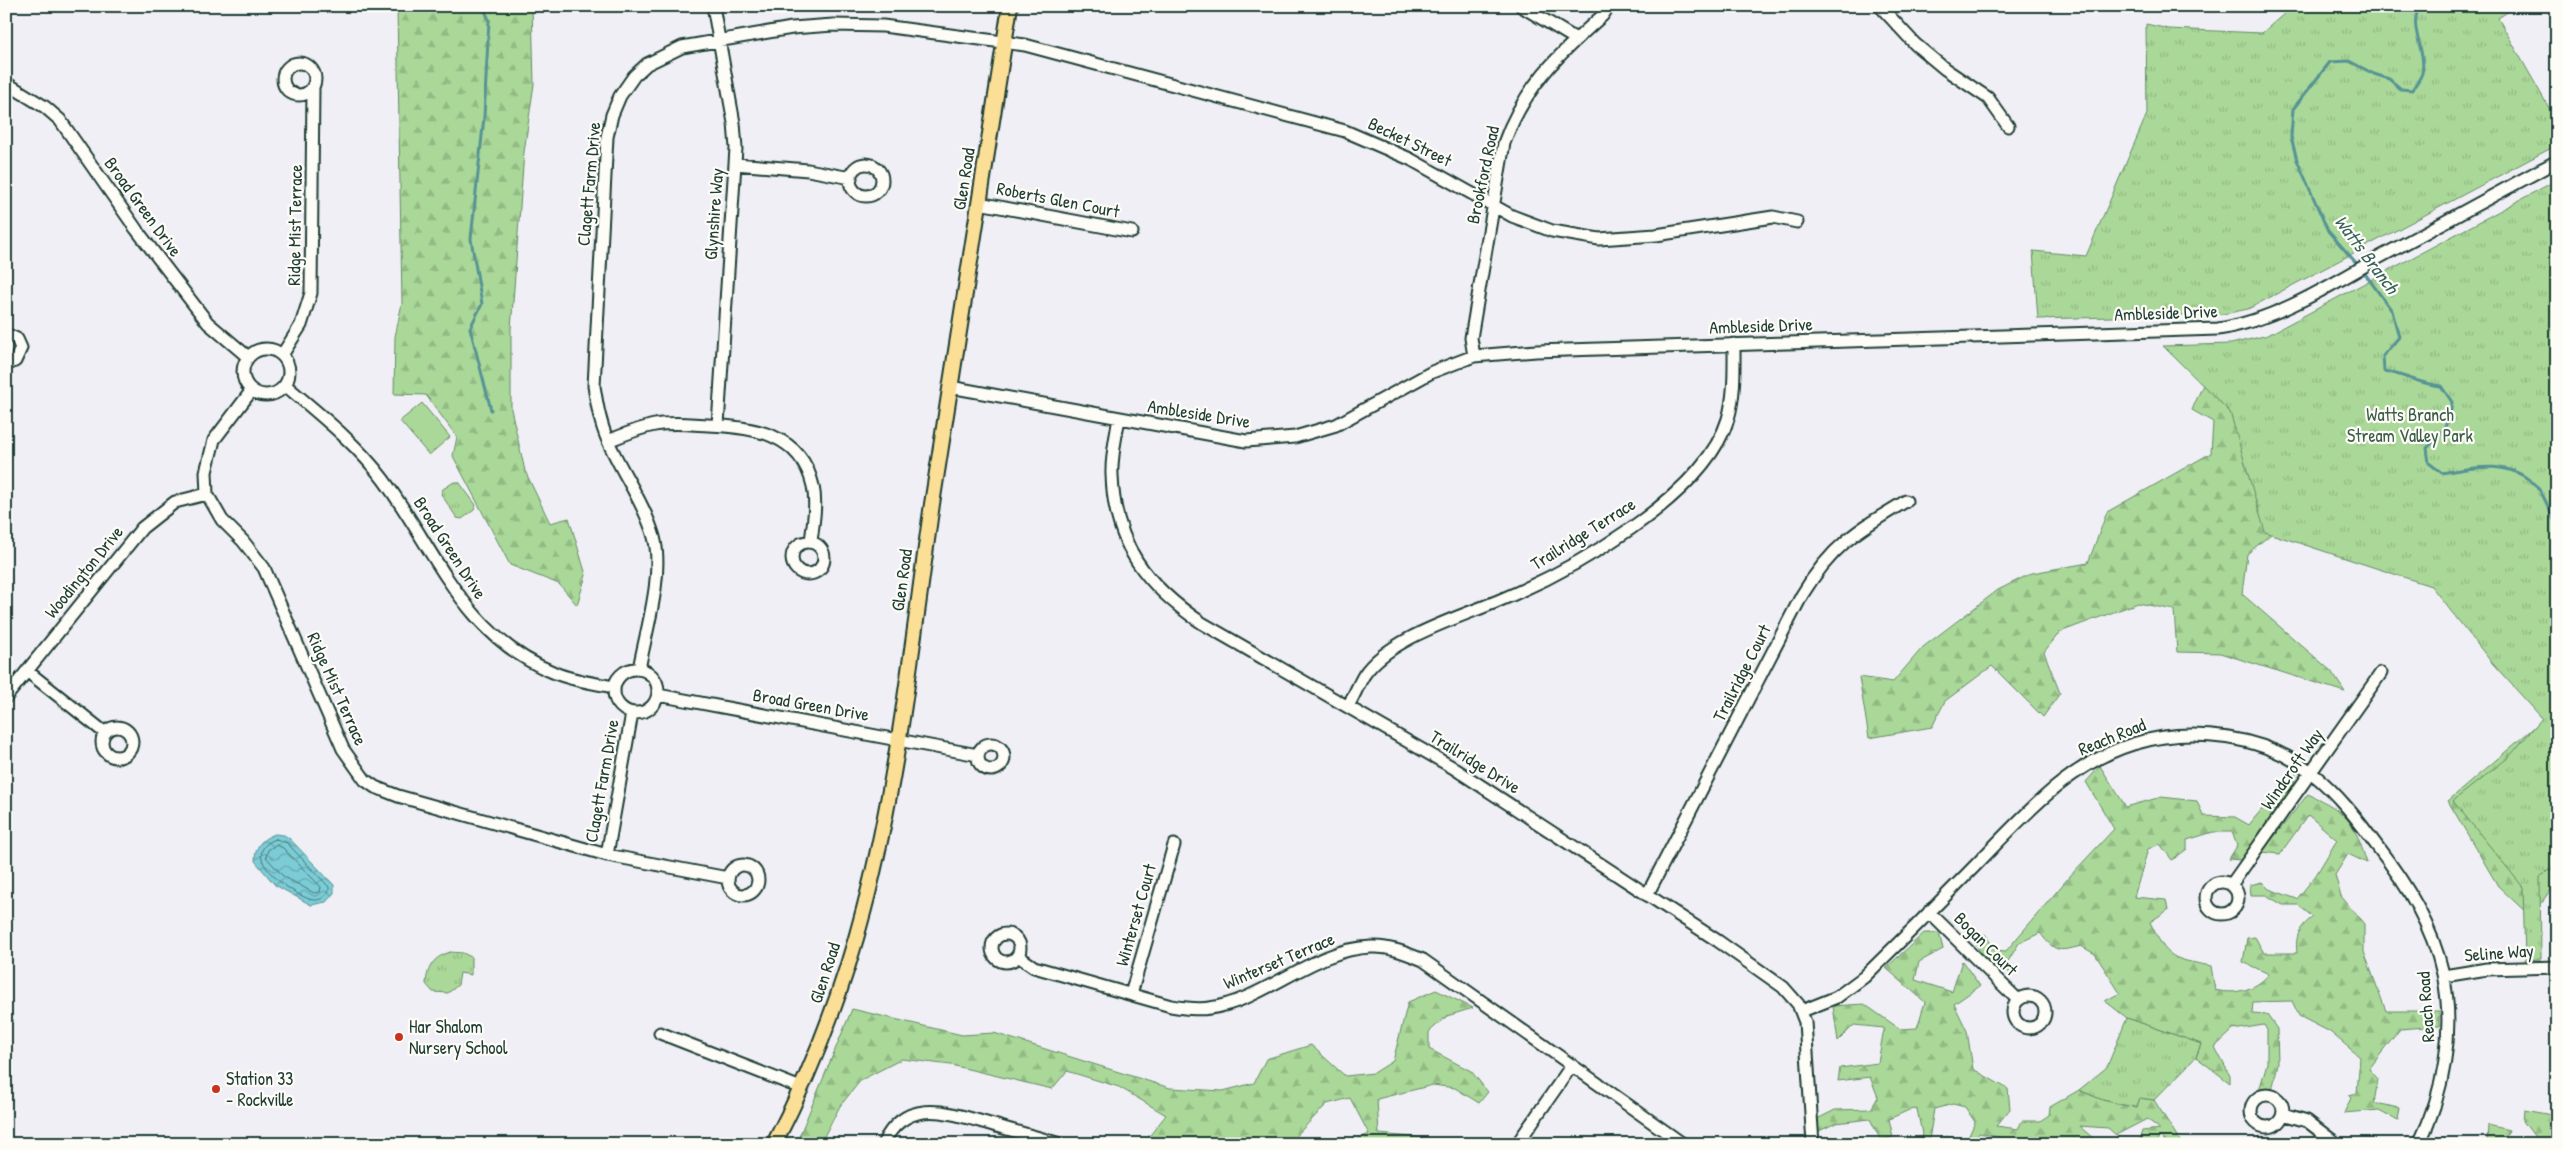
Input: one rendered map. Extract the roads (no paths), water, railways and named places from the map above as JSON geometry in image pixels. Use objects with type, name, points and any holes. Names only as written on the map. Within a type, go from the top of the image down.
[{"type":"main road","name":"Glen Road","points":[[774,1144],[801,1088],[837,998],[865,907],[898,739],[950,387],[1010,6]]},
{"type":"street","name":"Glynshire Way","points":[[713,6],[734,123],[735,164],[718,425]]},
{"type":"street","points":[[1521,6],[1576,39]]},
{"type":"street","name":"Brookford Road","points":[[1474,356],[1471,338],[1504,143],[1512,120],[1539,77],[1576,39],[1602,16],[1609,6]]},
{"type":"street","points":[[1880,6],[1915,44],[1945,69],[1988,98],[2008,126]]},
{"type":"street","name":"Clagett Farm Drive","points":[[639,669],[656,571],[654,537],[608,442],[598,411],[594,386],[594,355],[608,137],[612,115],[620,96],[634,76],[647,64],[682,47],[792,28],[832,25],[883,26],[1005,43]]},
{"type":"street","name":"Becket Street","points":[[1005,43],[1025,45],[1345,130],[1410,159],[1512,216],[1552,231],[1599,239],[1656,235],[1773,217],[1797,222]]},
{"type":"street","name":"Broad Green Drive","points":[[6,83],[45,107],[60,120],[136,229],[208,323],[248,357]]},
{"type":"street","name":"Ridge Mist Terrace","points":[[282,355],[301,325],[311,293],[313,88]]},
{"type":"street","name":"Ambleside Drive","points":[[950,387],[1246,442],[1295,437],[1336,425],[1432,372],[1474,356],[1536,351],[1734,344],[2218,330],[2244,325],[2265,317],[2324,289],[2557,161]]},
{"type":"street","points":[[735,164],[808,170],[850,178]]},
{"type":"street","name":"Roberts Glen Court","points":[[979,203],[1132,232]]},
{"type":"street","points":[[6,334],[17,339],[21,348],[15,361],[6,365]]},
{"type":"street","name":"Trailridge Terrace","points":[[1348,706],[1365,675],[1395,645],[1533,586],[1570,568],[1630,529],[1687,482],[1709,458],[1728,421],[1734,389],[1734,344]]},
{"type":"street","points":[[268,348],[282,355],[289,369],[285,385],[273,394],[266,395],[252,390],[244,378],[244,363],[248,357],[254,352],[268,348]]},
{"type":"street","name":"Broad Green Drive","points":[[285,385],[330,424],[382,477],[456,593],[496,639],[518,654],[556,674],[614,686]]},
{"type":"street","name":"Ridge Mist Terrace","points":[[252,390],[214,440],[206,472],[207,494],[222,520],[244,541],[264,568],[343,749],[365,780],[375,787],[398,796],[607,855],[728,878]]},
{"type":"street","name":"Trailridge Drive","points":[[1119,418],[1112,474],[1115,511],[1129,551],[1149,579],[1174,604],[1202,623],[1452,767],[1784,987],[1802,1011],[1806,1032],[1813,1144]]},
{"type":"street","points":[[608,442],[655,425],[718,425],[766,432],[777,437],[796,453],[805,466],[812,485],[815,504],[811,542]]},
{"type":"street","name":"Woodington Drive","points":[[6,697],[142,528],[175,502],[207,494]]},
{"type":"street","name":"Trailridge Court","points":[[1647,895],[1802,595],[1819,567],[1862,528],[1906,501]]},
{"type":"street","points":[[639,669],[647,671],[654,677],[658,686],[658,695],[655,703],[648,710],[632,713],[622,709],[617,703],[614,686],[623,673],[639,669]]},
{"type":"street","points":[[27,671],[104,732]]},
{"type":"street","name":"Windcroft Way","points":[[2231,885],[2381,673]]},
{"type":"street","name":"Broad Green Drive","points":[[658,695],[978,755]]},
{"type":"street","name":"Clagett Farm Drive","points":[[607,855],[632,713]]},
{"type":"street","name":"Reach Road","points":[[1802,1011],[1850,989],[2064,780],[2088,762],[2131,744],[2177,735],[2212,736],[2239,741],[2270,750],[2312,772],[2352,813],[2406,885],[2430,931],[2444,976],[2448,1018],[2445,1059],[2439,1092],[2419,1144]]},
{"type":"street","name":"Winterset Court","points":[[1131,994],[1174,844]]},
{"type":"street","name":"Bogan Court","points":[[1929,912],[2018,1000]]},
{"type":"street","name":"Winterset Terrace","points":[[1018,956],[1034,967],[1172,1006],[1194,1009],[1212,1008],[1242,997],[1339,952],[1372,947],[1401,951],[1423,960],[1683,1144]]},
{"type":"street","name":"Seline Way","points":[[2444,976],[2488,968],[2557,967]]},
{"type":"street","points":[[660,1033],[801,1088]]},
{"type":"street","points":[[1517,1144],[1572,1065]]},
{"type":"street","points":[[883,1144],[895,1124],[908,1115],[935,1111],[1060,1144]]},
{"type":"street","points":[[2283,1114],[2307,1120],[2337,1144]]},
{"type":"water","points":[[275,834],[284,835],[290,839],[334,885],[334,893],[326,902],[311,905],[275,885],[255,861],[256,851],[260,844],[266,838]]},
{"type":"waterway","points":[[483,6],[489,20],[484,117],[471,239],[482,304],[470,328],[491,410]]},
{"type":"waterway","name":"Watts Branch","points":[[2359,266],[2328,231],[2297,160],[2291,137],[2293,109],[2330,62],[2349,61],[2374,74],[2389,79],[2401,89],[2412,90],[2422,73],[2423,64],[2416,30],[2417,14],[2420,6]]},
{"type":"waterway","name":"Watts Branch","points":[[2363,271],[2392,311],[2399,337],[2383,356],[2384,371],[2441,386],[2452,402],[2450,416],[2445,427],[2427,448],[2429,463],[2442,473],[2480,467],[2492,467],[2516,472],[2527,478],[2537,487],[2557,526]]},
{"type":"place","name":"Har Shalom Nursery School","points":[[399,1037]]},
{"type":"place","name":"Station 33 - Rockville","points":[[216,1089]]},
{"type":"park label","name":"Watts Branch Stream Valley Park","points":[[2410,425]]}]
